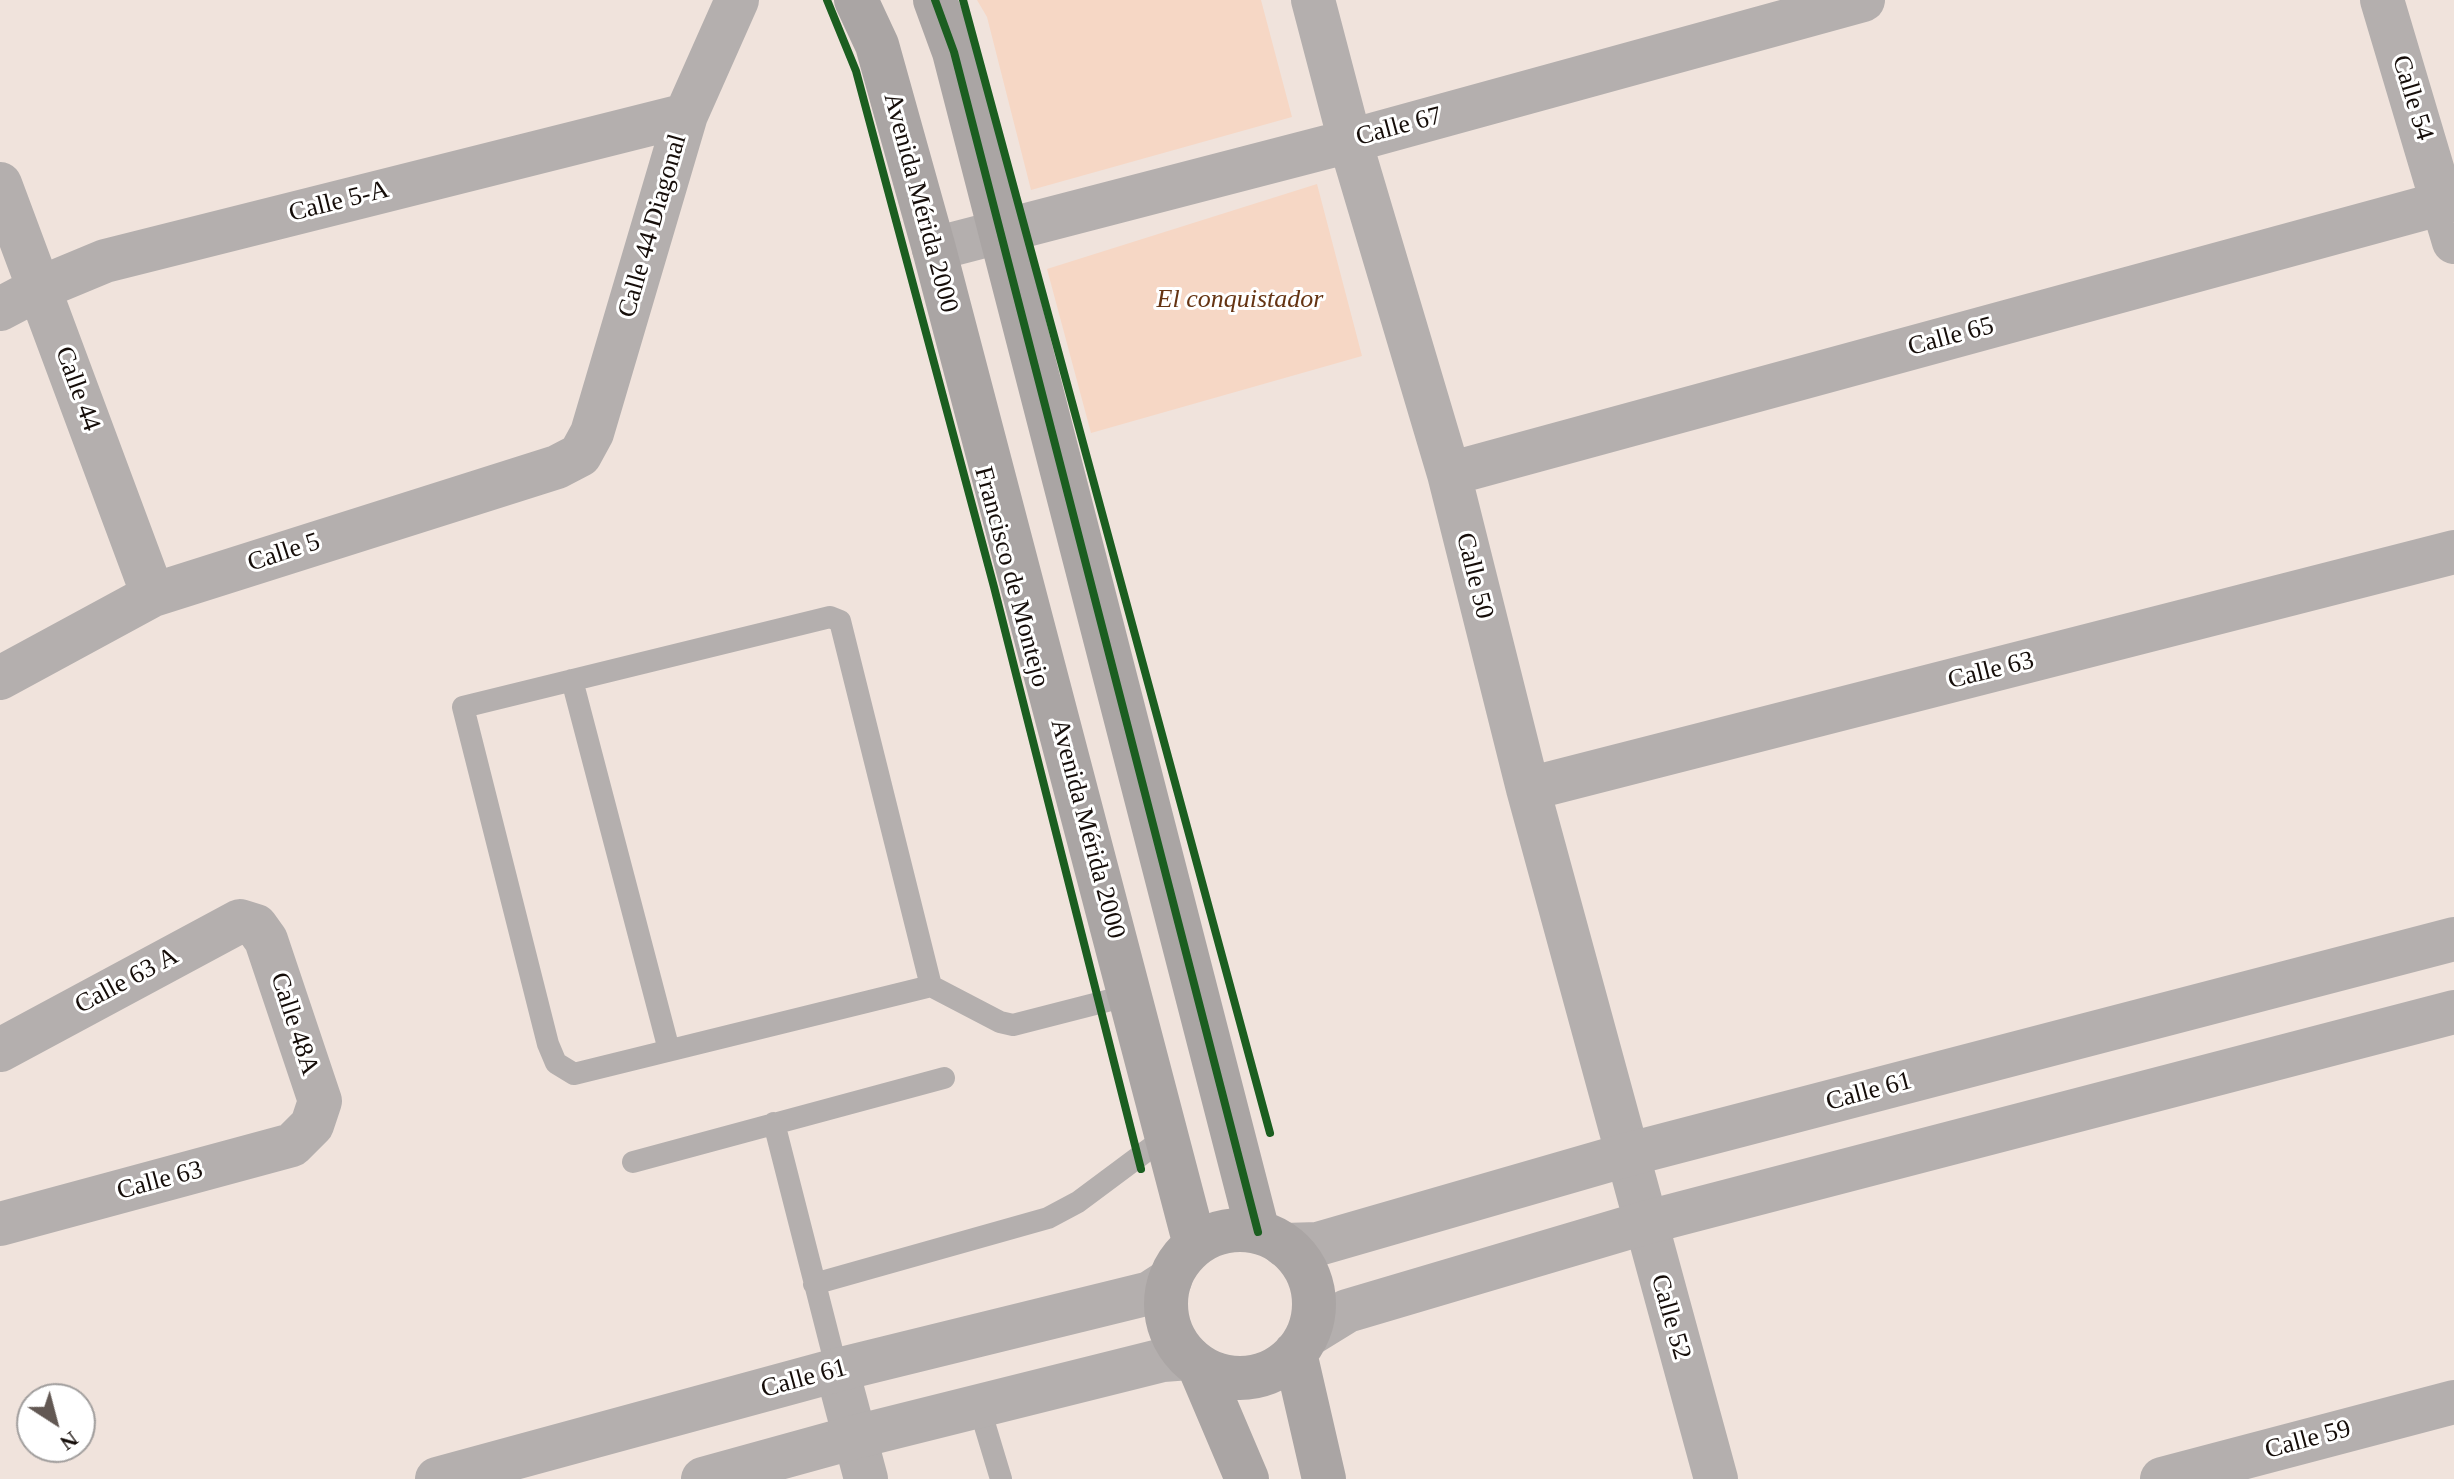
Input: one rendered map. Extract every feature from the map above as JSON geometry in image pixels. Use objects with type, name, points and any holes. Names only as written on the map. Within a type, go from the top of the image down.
[{"type":"main road","name":"Avenida Mérida 2000","points":[[856,0],[877,45],[934,249],[1195,1245]]},
{"type":"main road","points":[[935,0],[954,52],[999,234],[1271,1238]]},
{"type":"main road","points":[[1194,1362],[1218,1375],[1239,1379],[1260,1376],[1301,1344],[1314,1312],[1313,1287],[1302,1263],[1271,1238],[1237,1230],[1215,1234],[1195,1245],[1180,1261],[1170,1280],[1166,1304],[1169,1327],[1194,1362],[1247,1479]]},
{"type":"main road","points":[[1301,1344],[1324,1479]]},
{"type":"street","name":"Calle 44 Diagonal","points":[[580,455],[592,433],[686,115],[737,0]]},
{"type":"street","name":"Calle 50","points":[[1313,0],[1350,141],[1449,474],[1528,789],[1626,1155]]},
{"type":"street","name":"Calle 67","points":[[934,249],[1350,141],[1863,0]]},
{"type":"street","name":"Calle 54","points":[[2382,0],[2450,215]]},
{"type":"street","name":"Calle 5-A","points":[[0,309],[40,288],[105,261],[686,115]]},
{"type":"street","name":"Calle 44","points":[[0,184],[153,595]]},
{"type":"street","name":"Calle 65","points":[[1449,474],[2450,215]]},
{"type":"street","name":"Calle 5","points":[[0,678],[153,595],[557,467],[580,455]]},
{"type":"street","name":"Calle 63","points":[[1528,789],[2454,552]]},
{"type":"street","name":"Calle 63 A","points":[[0,1050],[240,921],[256,926]]},
{"type":"street","name":"Calle 48A","points":[[256,926],[266,940],[320,1101],[312,1125]]},
{"type":"street","name":"Calle 61","points":[[1271,1238],[1318,1244],[1626,1155],[2454,939]]},
{"type":"street","points":[[1301,1344],[1347,1311],[1644,1223],[2454,1012]]},
{"type":"street","name":"Calle 63","points":[[0,1224],[292,1145],[312,1125]]},
{"type":"street","name":"Calle 52","points":[[1626,1155],[1716,1479]]},
{"type":"street","name":"Calle 61","points":[[437,1479],[837,1370],[1150,1293],[1170,1280]]},
{"type":"street","points":[[703,1479],[855,1437],[1163,1360],[1194,1362]]},
{"type":"street","points":[[837,1370],[866,1479]]},
{"type":"street","name":"Calle 59","points":[[2162,1479],[2454,1402]]},
{"type":"lane","points":[[931,986],[840,621],[830,617],[463,707],[548,1044],[556,1063],[574,1074],[931,986],[1000,1022],[1013,1025],[1130,995]]},
{"type":"lane","points":[[572,680],[669,1050]]},
{"type":"lane","points":[[633,1162],[944,1078]]},
{"type":"lane","points":[[774,1123],[837,1370]]},
{"type":"lane","points":[[814,1284],[1048,1218],[1078,1202],[1168,1135]]},
{"type":"lane","points":[[979,1406],[1001,1479]]},
{"type":"green space","points":[[977,0],[1261,0],[1292,117],[1031,190],[987,17]]},
{"type":"green space","name":"El conquistador","points":[[1317,184],[1362,356],[1091,433],[1047,269]]},
{"type":"cycle path","name":"Francisco de Montejo","points":[[827,0],[856,71],[994,587],[1141,1169]]},
{"type":"cycle path","points":[[935,0],[954,52],[1258,1232]]},
{"type":"cycle path","points":[[963,0],[1270,1133]]}]
